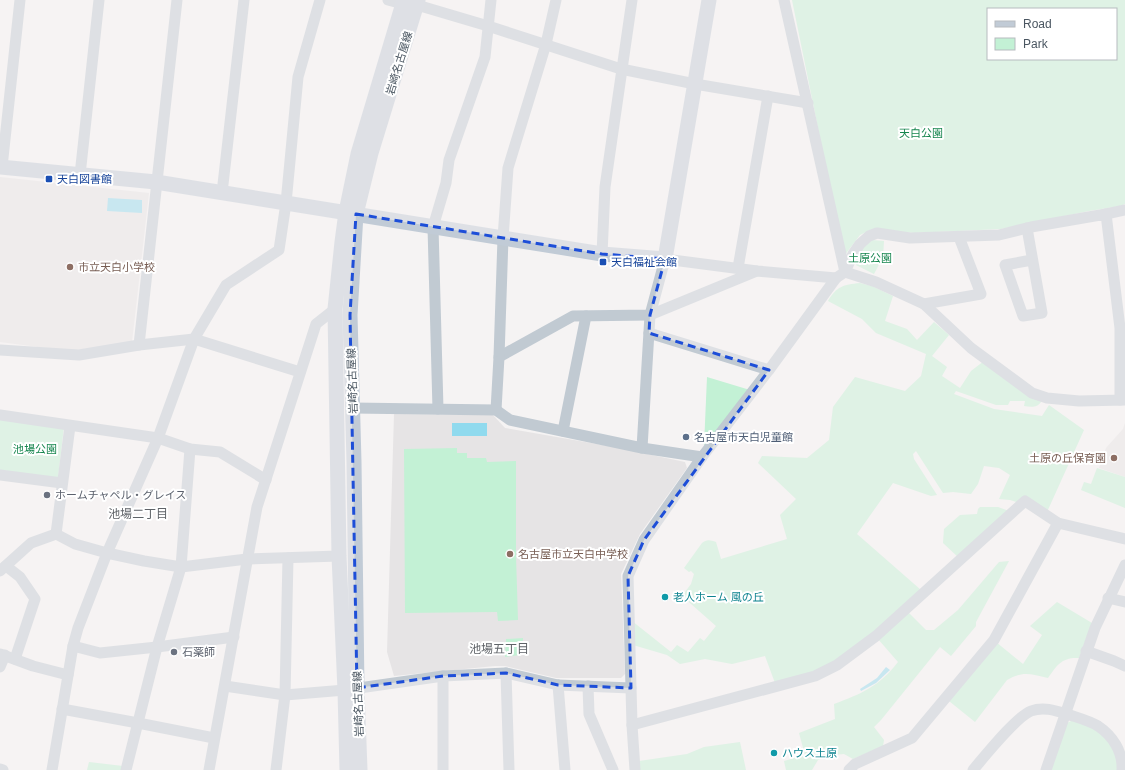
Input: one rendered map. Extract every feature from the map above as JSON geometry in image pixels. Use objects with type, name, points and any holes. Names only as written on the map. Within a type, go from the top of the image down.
[{"type":"main road","points":[[1,167],[156,182],[602,254],[665,259],[709,0]]},
{"type":"main road","name":"岩崎名古屋線","points":[[360,770],[339,556],[336,308],[342,242],[371,153],[406,2]]},
{"type":"main road","name":"岩崎名古屋線","points":[[347,770],[351,689],[353,408],[350,315],[351,213]]},
{"type":"street","points":[[1,167],[20,0]]},
{"type":"street","points":[[80,175],[99,0]]},
{"type":"street","points":[[139,345],[177,0]]},
{"type":"street","points":[[222,193],[244,0]]},
{"type":"street","points":[[52,770],[73,646],[78,628],[107,553],[158,438],[194,339],[226,285],[279,250],[286,203],[298,77],[320,0]]},
{"type":"street","points":[[438,409],[433,227],[446,183],[448,160],[485,57],[491,0]]},
{"type":"street","points":[[496,410],[503,238],[508,168],[546,44],[556,0]]},
{"type":"street","points":[[602,254],[605,187],[632,0]]},
{"type":"street","points":[[784,0],[808,103],[841,275]]},
{"type":"street","points":[[406,2],[546,44],[621,69],[695,84],[808,103]]},
{"type":"street","points":[[738,268],[768,96]]},
{"type":"street","points":[[635,770],[632,725],[628,576],[644,540],[702,458],[841,275],[860,244],[869,236],[877,233],[910,238],[999,235],[1027,228],[1125,210]]},
{"type":"street","points":[[642,448],[650,315],[665,259],[757,271],[841,275],[876,282],[924,304],[971,348],[1032,393],[1047,398],[1079,401],[1122,400],[1123,328],[1106,214]]},
{"type":"street","points":[[1027,228],[1042,313],[1024,316],[1005,266],[1032,260]]},
{"type":"street","points":[[924,304],[981,294],[959,237]]},
{"type":"street","points":[[499,357],[573,316],[650,315],[757,271]]},
{"type":"street","points":[[209,770],[257,507],[316,324],[336,308]]},
{"type":"street","points":[[563,431],[586,316]]},
{"type":"street","points":[[649,333],[769,370]]},
{"type":"street","points":[[0,350],[79,356],[139,345],[194,339],[300,372]]},
{"type":"street","points":[[353,408],[496,410],[510,420],[642,448],[702,458]]},
{"type":"street","points":[[0,415],[158,438],[190,449],[220,452],[266,480]]},
{"type":"street","points":[[56,534],[70,426]]},
{"type":"street","points":[[126,770],[157,647],[181,567],[190,449]]},
{"type":"street","points":[[0,475],[62,483]]},
{"type":"street","points":[[632,725],[815,676],[836,665],[876,636],[1025,501],[1058,523],[1125,539]]},
{"type":"street","points":[[849,770],[855,764],[912,738],[994,640],[1058,523]]},
{"type":"street","points":[[0,667],[35,599],[20,577],[3,568],[31,543],[56,534],[75,544],[107,553],[181,567],[247,559],[339,556]]},
{"type":"street","points":[[276,770],[285,695],[288,558]]},
{"type":"street","points":[[1046,770],[1086,651],[1108,598],[1125,565]]},
{"type":"street","points":[[1108,598],[1125,602]]},
{"type":"street","points":[[73,646],[100,653],[234,637]]},
{"type":"street","points":[[1086,651],[1125,666]]},
{"type":"street","points":[[7,656],[33,666],[68,675]]},
{"type":"street","points":[[225,686],[285,695],[351,689],[443,676],[506,673],[558,684],[631,688]]},
{"type":"street","points":[[506,673],[509,770]]},
{"type":"street","points":[[443,676],[444,770]]},
{"type":"street","points":[[558,684],[565,770]]},
{"type":"street","points":[[588,686],[589,714],[613,770]]},
{"type":"street","points":[[973,770],[1019,718],[1030,711],[1042,708],[1066,714],[1093,724],[1106,732],[1117,746],[1122,764],[1122,770]]},
{"type":"street","points":[[62,709],[138,722],[214,738]]},
{"type":"highlighted area","points":[[356,214],[602,254],[665,259],[650,315],[649,333],[769,370],[644,540],[628,576],[631,688],[558,685],[506,673],[443,676],[357,688],[350,315]]},
{"type":"shaded area","name":"市立天白小学校","points":[[0,177],[149,193],[132,342],[69,351],[0,342]]},
{"type":"shaded area","name":"名古屋市立天白中学校","points":[[394,414],[493,415],[505,428],[614,447],[685,462],[687,468],[640,534],[621,574],[625,674],[621,678],[556,678],[505,666],[394,676],[387,652]]},
{"type":"shaded area","name":"土原の丘保育園","points":[[1125,423],[1125,477],[1099,468],[1106,448],[1123,429]]},
{"type":"green space","name":"天白公園","points":[[792,0],[1125,0],[1125,204],[1001,229],[914,233],[872,229],[860,235],[844,256]]},
{"type":"green space","name":"土原公園","points":[[872,240],[884,241],[883,257],[874,274],[856,265],[855,259],[863,248]]},
{"type":"green space","points":[[860,283],[872,286],[893,296],[885,321],[907,329],[917,340],[934,322],[949,335],[932,356],[947,367],[942,376],[960,388],[971,371],[984,361],[1041,402],[1034,407],[1024,406],[1025,401],[1010,401],[1008,405],[996,405],[956,391],[954,394],[994,409],[1042,416],[1049,405],[1084,430],[1047,512],[1010,500],[999,499],[1010,475],[999,468],[984,466],[978,484],[971,494],[953,492],[943,493],[916,451],[913,454],[914,459],[937,495],[931,496],[893,483],[857,534],[921,590],[870,636],[843,657],[814,673],[800,678],[775,683],[765,656],[732,664],[705,659],[680,664],[667,655],[633,645],[632,621],[671,652],[677,645],[688,652],[700,638],[704,641],[716,626],[682,596],[691,584],[694,574],[684,568],[702,543],[709,540],[716,542],[721,559],[787,539],[780,515],[796,499],[758,463],[762,456],[807,458],[829,440],[833,407],[855,377],[905,391],[921,376],[926,354],[876,333],[862,319],[828,301],[834,292],[841,287]]},
{"type":"green space","points":[[707,377],[750,390],[704,446]]},
{"type":"green space","name":"池場公園","points":[[0,418],[64,427],[58,478],[0,470]]},
{"type":"green space","points":[[457,448],[457,453],[467,453],[467,458],[486,458],[487,462],[516,461],[518,620],[498,621],[497,612],[405,613],[404,449]]},
{"type":"green space","points":[[1097,468],[1125,477],[1125,508],[1081,490],[1084,482],[1091,484]]},
{"type":"green space","points":[[980,507],[998,507],[1009,511],[958,557],[943,543],[944,529],[960,515],[977,514]]},
{"type":"green space","points":[[1009,561],[976,622],[976,626],[951,656],[940,647],[874,727],[884,740],[883,746],[853,759],[844,754],[832,755],[818,760],[812,770],[786,770],[784,761],[805,755],[799,733],[835,719],[834,704],[853,697],[877,683],[898,662],[878,639],[908,612],[926,630],[934,630],[958,610],[999,562]]},
{"type":"green space","points":[[1057,602],[1092,623],[1079,658],[1064,660],[1054,669],[1048,678],[1037,675],[1022,674],[1007,680],[975,722],[949,701],[996,642],[1023,664],[1042,635],[1030,626]]},
{"type":"green space","points":[[523,638],[522,651],[520,655],[505,657],[506,639]]},
{"type":"green space","points":[[1073,720],[1098,731],[1108,740],[1115,751],[1119,770],[1050,770],[1067,723]]},
{"type":"green space","points":[[740,742],[746,770],[640,770],[639,761],[687,754],[704,747]]},
{"type":"green space","points":[[89,762],[123,766],[122,770],[87,770]]},
{"type":"water","points":[[108,198],[142,200],[142,213],[107,211]]},
{"type":"water","points":[[452,423],[487,423],[487,436],[452,436]]},
{"type":"water","points":[[886,667],[890,670],[876,683],[861,691],[860,689],[877,678]]},
{"type":"place","name":"天白図書館","points":[[49,179]]},
{"type":"place","name":"天白福祉会館","points":[[603,262]]},
{"type":"place","name":"市立天白小学校","points":[[70,267]]},
{"type":"place","name":"名古屋市天白児童館","points":[[686,437]]},
{"type":"place","name":"土原の丘保育園","points":[[1114,458]]},
{"type":"place","name":"ホームチャペル・グレイス","points":[[47,495]]},
{"type":"place","name":"名古屋市立天白中学校","points":[[510,554]]},
{"type":"place","name":"老人ホーム 風の丘","points":[[665,597]]},
{"type":"place","name":"石薬師","points":[[174,652]]},
{"type":"place","name":"ハウス土原","points":[[774,753]]},
{"type":"district","name":"池場二丁目","points":[[138,514]]},
{"type":"district","name":"池場五丁目","points":[[499,649]]}]
